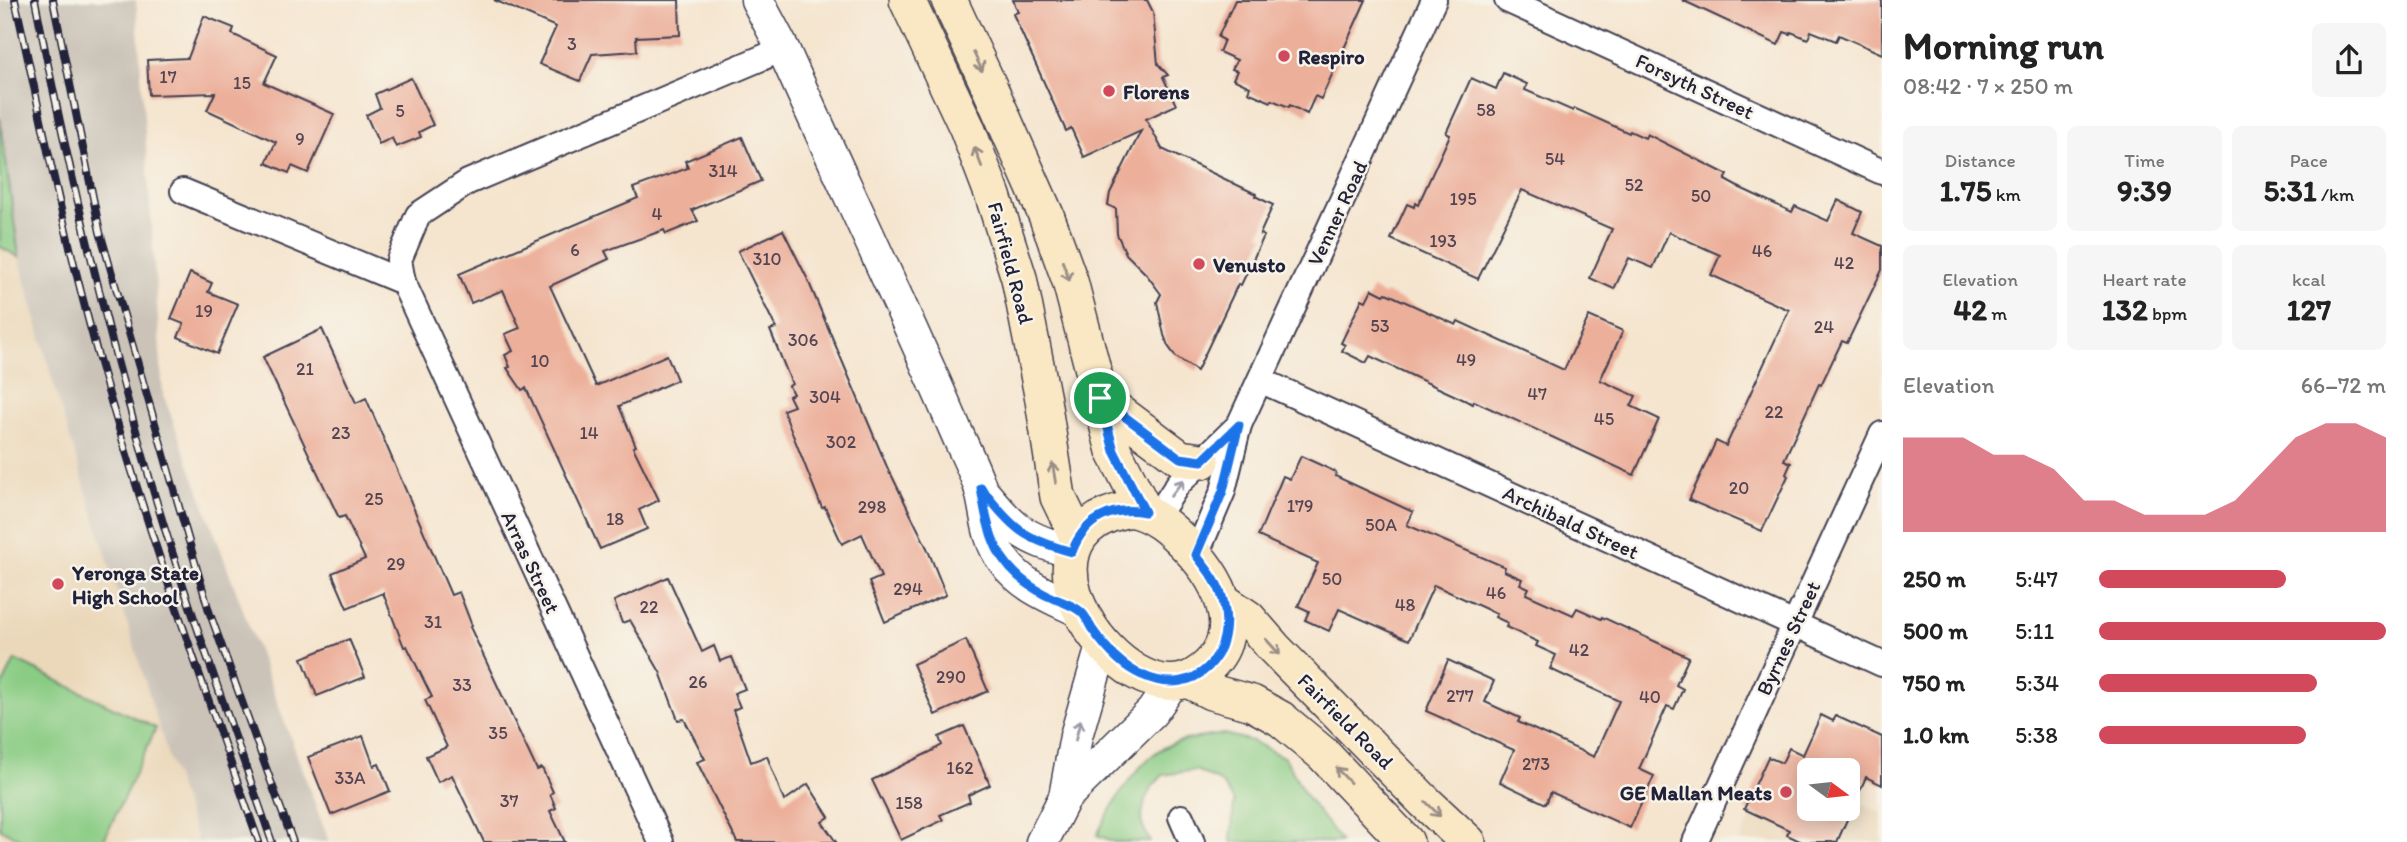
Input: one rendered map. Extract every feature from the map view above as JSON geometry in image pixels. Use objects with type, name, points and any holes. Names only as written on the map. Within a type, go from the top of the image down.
[{"type":"main road","name":"Fairfield Road","points":[[907,0],[967,128],[993,196],[1019,278],[1043,400],[1058,497],[1074,544]]},
{"type":"main road","name":"Fairfield Road","points":[[949,0],[1045,215],[1070,281],[1114,451],[1150,515]]},
{"type":"main road","points":[[1100,398],[1180,458],[1202,461]]},
{"type":"main road","points":[[1130,509],[1150,515],[1196,555],[1216,581],[1223,601],[1225,638],[1211,666],[1181,681],[1156,681],[1139,674],[1103,643],[1073,593],[1070,572],[1074,544],[1093,522],[1109,513],[1130,509]]},
{"type":"main road","name":"Fairfield Road","points":[[1223,601],[1248,618],[1321,696],[1468,842]]},
{"type":"main road","name":"Fairfield Road","points":[[1181,681],[1252,703],[1281,719],[1323,754],[1406,842]]},
{"type":"street","points":[[757,0],[783,49],[981,488],[988,530],[1000,558],[1012,572],[1043,594],[1082,612]]},
{"type":"street","name":"Venner Road","points":[[1196,555],[1223,491],[1239,425],[1434,0]]},
{"type":"street","name":"Forsyth Street","points":[[1507,0],[1882,172]]},
{"type":"street","name":"Arras Street","points":[[661,842],[402,282],[399,260],[418,215],[468,182],[783,49]]},
{"type":"street","points":[[183,191],[402,282]]},
{"type":"street","name":"Archibald Street","points":[[1260,380],[1882,664]]},
{"type":"street","name":"Venner Road","points":[[1150,515],[1239,425]]},
{"type":"street","name":"Byrnes Street","points":[[1695,842],[1882,434]]},
{"type":"street","points":[[981,488],[1017,530],[1043,544],[1074,544]]},
{"type":"street","points":[[1042,842],[1065,797],[1076,736],[1103,643]]},
{"type":"street","points":[[1065,797],[1181,681]]},
{"type":"street","points":[[1181,817],[1192,842]]},
{"type":"shaded area","points":[[0,0],[136,0],[163,394],[329,842],[198,842],[173,772],[57,396],[19,257],[0,118]]},
{"type":"shaded area","name":"Yeronga State High School","points":[[0,247],[19,257],[57,396],[173,772],[198,842],[0,842]]},
{"type":"shaded area","name":"GE Mallan Meats","points":[[1783,746],[1809,758],[1797,758],[1797,821],[1860,821],[1860,803],[1882,813],[1882,842],[1740,842]]},
{"type":"green space","points":[[0,118],[19,257],[0,247]]},
{"type":"green space","points":[[15,660],[156,728],[103,842],[25,842],[0,829],[0,690]]},
{"type":"green space","points":[[1224,734],[1252,741],[1285,758],[1306,796],[1341,842],[1231,842],[1234,801],[1222,783],[1196,770],[1163,775],[1152,787],[1145,799],[1141,822],[1150,842],[1114,842],[1097,835],[1127,784],[1158,751],[1182,741]]},
{"type":"building","points":[[494,0],[679,0],[680,35],[636,37],[637,51],[592,54],[580,81],[539,64],[556,27]]},
{"type":"building","points":[[1013,0],[1147,0],[1153,12],[1158,64],[1168,75],[1163,77],[1176,105],[1146,119],[1162,149],[1256,194],[1255,196],[1273,205],[1260,234],[1264,236],[1197,371],[1176,357],[1168,346],[1157,302],[1161,294],[1126,254],[1117,234],[1116,209],[1108,205],[1110,193],[1141,131],[1084,157],[1071,128],[1066,131],[1013,14],[1018,12]]},
{"type":"building","name":"Respiro","points":[[1235,0],[1366,0],[1321,99],[1315,96],[1307,114],[1290,105],[1289,107],[1272,100],[1271,102],[1248,92],[1250,87],[1233,79],[1237,71],[1232,69],[1237,60],[1219,52],[1224,40],[1218,37]]},
{"type":"building","points":[[1682,0],[1882,0],[1882,54],[1839,35],[1836,41],[1811,31],[1808,39],[1784,32],[1778,45]]},
{"type":"building","points":[[204,16],[234,28],[232,34],[277,55],[264,83],[334,114],[308,173],[292,166],[289,173],[266,163],[276,142],[207,110],[215,93],[149,95],[147,60],[188,58]]},
{"type":"building","points":[[1503,73],[1527,84],[1525,90],[1573,111],[1574,108],[1645,138],[1647,134],[1728,175],[1725,180],[1736,186],[1792,212],[1795,206],[1828,221],[1838,200],[1862,212],[1853,233],[1882,246],[1882,270],[1847,343],[1842,341],[1821,385],[1819,384],[1784,460],[1791,463],[1786,474],[1788,476],[1762,531],[1689,500],[1716,441],[1726,446],[1789,310],[1711,275],[1720,255],[1669,232],[1653,268],[1629,258],[1614,289],[1590,278],[1612,229],[1522,190],[1478,279],[1391,239],[1407,204],[1414,207],[1415,203],[1418,205],[1450,135],[1446,133],[1471,78],[1496,89]]},
{"type":"building","points":[[411,78],[433,125],[419,132],[421,137],[396,147],[392,138],[379,144],[366,115],[380,108],[375,94]]},
{"type":"building","points":[[742,137],[761,181],[692,210],[698,221],[666,234],[664,230],[605,251],[609,259],[550,286],[596,386],[667,355],[677,380],[619,406],[636,446],[633,447],[659,500],[639,510],[647,529],[600,549],[526,388],[522,390],[507,368],[510,367],[505,355],[513,351],[505,334],[520,328],[503,290],[471,303],[459,274],[638,198],[633,188],[688,168],[685,161]]},
{"type":"building","points":[[783,230],[807,278],[890,474],[927,548],[946,595],[885,622],[869,582],[881,577],[862,534],[842,544],[825,507],[822,508],[783,410],[794,406],[789,396],[793,394],[789,386],[792,384],[770,330],[776,328],[738,251]]},
{"type":"building","points":[[190,273],[212,283],[208,292],[238,304],[217,354],[178,337],[184,324],[171,319]]},
{"type":"building","points":[[1372,289],[1456,325],[1458,321],[1564,370],[1589,316],[1623,331],[1600,380],[1636,396],[1631,406],[1659,419],[1634,475],[1370,356],[1366,363],[1342,351],[1345,345],[1341,343],[1362,299],[1366,301]]},
{"type":"building","points":[[322,329],[356,403],[366,398],[451,595],[459,592],[472,626],[470,627],[537,770],[542,768],[553,792],[550,794],[556,808],[550,811],[565,842],[484,842],[452,775],[438,782],[426,756],[447,747],[425,700],[432,697],[407,646],[404,647],[383,593],[347,608],[332,573],[365,559],[345,516],[339,518],[263,357]]},
{"type":"building","points":[[1301,456],[1336,472],[1335,476],[1413,512],[1407,525],[1505,567],[1504,571],[1522,579],[1520,584],[1529,588],[1526,594],[1573,615],[1577,608],[1601,619],[1602,617],[1689,657],[1676,685],[1683,689],[1674,709],[1667,706],[1639,769],[1654,776],[1630,828],[1551,792],[1546,804],[1500,782],[1514,750],[1426,711],[1448,660],[1494,681],[1485,702],[1520,718],[1518,722],[1594,757],[1619,701],[1550,669],[1556,655],[1536,646],[1538,642],[1506,627],[1508,623],[1495,617],[1497,614],[1434,585],[1409,640],[1339,609],[1329,631],[1305,620],[1309,611],[1298,606],[1318,563],[1258,536],[1283,476],[1290,479]]},
{"type":"building","points":[[668,577],[702,652],[714,646],[720,661],[732,657],[745,689],[734,693],[740,707],[733,710],[751,762],[767,756],[784,801],[808,784],[829,817],[822,822],[836,842],[737,842],[697,762],[705,759],[684,719],[678,720],[660,672],[630,620],[622,623],[614,601]]},
{"type":"building","points":[[349,639],[365,677],[317,696],[302,658]]},
{"type":"building","points":[[966,640],[988,691],[935,715],[913,664]]},
{"type":"building","points":[[1821,715],[1833,721],[1836,716],[1882,737],[1882,785],[1866,777],[1860,790],[1860,758],[1797,758],[1797,821],[1846,821],[1837,842],[1802,842],[1787,835],[1789,830],[1744,809],[1768,757],[1782,763],[1789,748],[1803,755]]},
{"type":"building","points":[[964,726],[990,785],[968,795],[970,802],[940,815],[943,820],[901,840],[872,780],[942,745],[939,737]]},
{"type":"building","points":[[363,736],[374,766],[379,764],[390,791],[331,815],[308,757]]},
{"type":"railway","points":[[15,0],[67,235],[114,413],[184,629],[259,842]]},
{"type":"railway","points":[[35,0],[85,231],[144,459],[189,604],[272,842]]},
{"type":"railway","points":[[53,0],[100,232],[209,611],[293,842]]},
{"type":"place","name":"Respiro","points":[[1284,56]]},
{"type":"place","name":"Florens","points":[[1109,91]]},
{"type":"place","name":"Venusto","points":[[1199,264]]},
{"type":"place","name":"Yeronga State High School","points":[[58,584]]},
{"type":"place","name":"GE Mallan Meats","points":[[1786,792]]},
{"type":"route","points":[[1100,398],[1180,458],[1202,461],[1239,425],[1223,491],[1196,555],[1216,581],[1223,601],[1225,638],[1211,666],[1188,680],[1156,681],[1139,674],[1113,654],[1082,612],[1043,594],[1012,572],[1000,558],[988,530],[981,488],[1017,530],[1043,544],[1072,552],[1077,536],[1109,513],[1130,509],[1145,512],[1114,451],[1100,398]]}]
